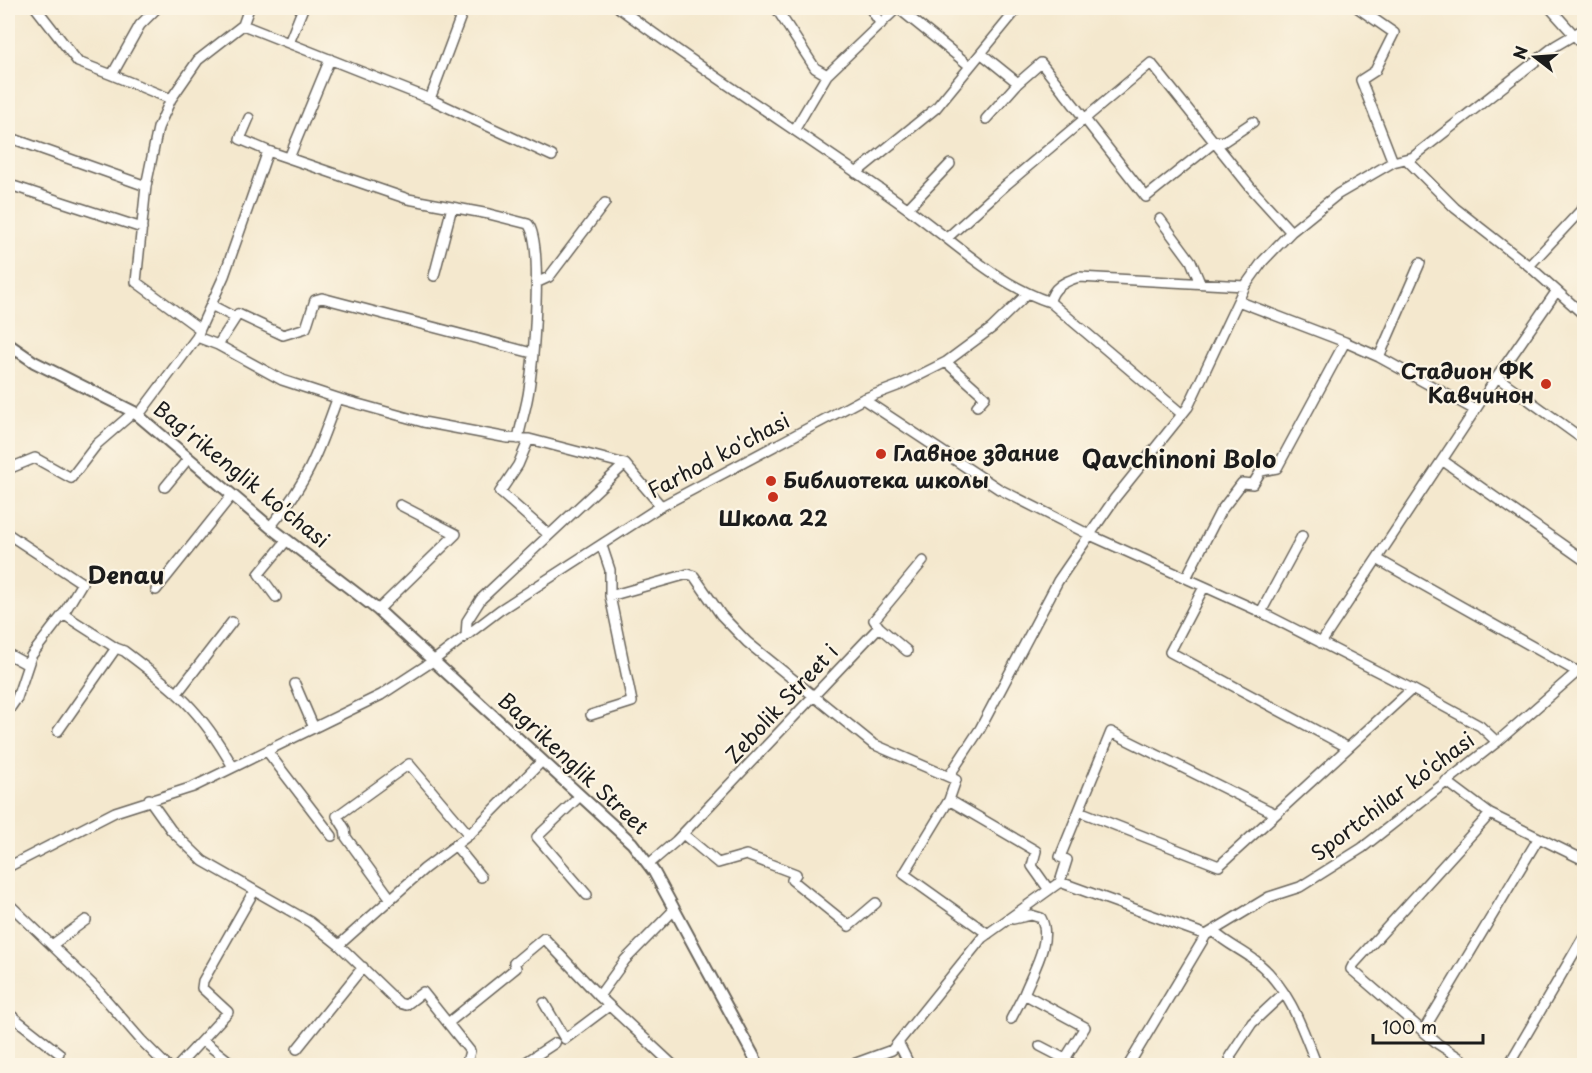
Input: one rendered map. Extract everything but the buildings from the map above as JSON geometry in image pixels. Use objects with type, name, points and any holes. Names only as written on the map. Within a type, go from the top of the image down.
[{"type":"main road","name":"Bag'rikenglik ko'chasi","points":[[11,347],[34,362],[136,414],[270,527],[378,610],[433,661]]},
{"type":"main road","name":"Bagrikenglik Street","points":[[433,661],[632,843],[649,864],[759,1065]]},
{"type":"street","points":[[36,8],[78,62],[171,99]]},
{"type":"street","points":[[112,75],[140,25],[157,8]]},
{"type":"street","points":[[249,8],[243,25],[198,60],[171,99],[158,128],[146,186],[136,282],[198,333],[282,380],[423,422],[518,439],[529,438],[625,464],[661,506]]},
{"type":"street","points":[[289,43],[303,8]]},
{"type":"street","points":[[430,99],[464,8]]},
{"type":"street","points":[[619,8],[908,208],[1027,294],[1050,302],[1182,414]]},
{"type":"street","points":[[776,8],[815,68],[827,75]]},
{"type":"street","points":[[870,8],[881,24]]},
{"type":"street","points":[[795,129],[827,75],[898,8],[970,66]]},
{"type":"street","points":[[856,173],[936,108],[1018,8]]},
{"type":"street","points":[[1358,8],[1394,33],[1375,71],[1361,80],[1393,162]]},
{"type":"street","points":[[1550,8],[1580,32],[1584,46]]},
{"type":"street","points":[[243,25],[430,99],[552,156]]},
{"type":"street","points":[[949,776],[991,709],[1058,581],[1115,498],[1182,414],[1245,286],[1263,261],[1291,232],[1338,194],[1393,162],[1407,160],[1556,46],[1580,32]]},
{"type":"street","points":[[982,54],[1018,83]]},
{"type":"street","points":[[289,158],[330,59]]},
{"type":"street","points":[[986,119],[1018,83],[1041,63],[1146,197],[1216,141],[1223,142],[1253,122]]},
{"type":"street","points":[[947,238],[1151,63],[1216,141],[1251,188],[1291,232]]},
{"type":"street","points":[[249,118],[240,139],[268,151],[408,199],[528,225],[533,232],[537,283],[529,390],[518,439]]},
{"type":"street","points":[[8,137],[146,186]]},
{"type":"street","points":[[8,469],[35,458],[70,478],[97,444],[136,414],[198,333],[213,306],[268,151]]},
{"type":"street","points":[[1407,160],[1455,208],[1529,266],[1584,315]]},
{"type":"street","points":[[908,208],[950,164]]},
{"type":"street","points":[[8,192],[10,185],[142,228]]},
{"type":"street","points":[[537,283],[549,277],[605,203]]},
{"type":"street","points":[[434,276],[452,207]]},
{"type":"street","points":[[1529,266],[1584,207]]},
{"type":"street","points":[[1160,219],[1191,261],[1200,284]]},
{"type":"street","points":[[1378,357],[1420,262]]},
{"type":"street","points":[[1050,302],[1059,286],[1079,277],[1245,286]]},
{"type":"street","points":[[1321,643],[1556,292]]},
{"type":"street","name":"Farhod ko'chasi","points":[[8,867],[115,812],[149,799],[193,787],[381,694],[433,661],[500,610],[661,506],[863,399],[900,385],[946,362],[992,328],[1027,294]]},
{"type":"street","points":[[218,345],[238,314],[287,335],[306,328],[315,300],[322,298],[532,353]]},
{"type":"street","points":[[1238,301],[1378,357],[1475,410]]},
{"type":"street","points":[[213,306],[234,317]]},
{"type":"street","points":[[1186,578],[1220,512],[1242,483],[1253,484],[1261,471],[1277,468],[1345,342]]},
{"type":"street","points":[[8,362],[11,347]]},
{"type":"street","points":[[946,362],[985,397],[977,406]]},
{"type":"street","points":[[1497,377],[1584,440]]},
{"type":"street","points":[[270,527],[295,497],[311,471],[336,402],[340,399]]},
{"type":"street","points":[[863,399],[999,489],[1090,535],[1261,612],[1412,688],[1480,726],[1497,742]]},
{"type":"street","points":[[529,438],[518,465],[500,492],[548,534]]},
{"type":"street","points":[[165,488],[188,459]]},
{"type":"street","points":[[1442,460],[1584,560]]},
{"type":"street","points":[[466,636],[467,621],[481,599],[625,464]]},
{"type":"street","points":[[156,590],[231,495]]},
{"type":"street","points":[[378,610],[456,534],[400,505]]},
{"type":"street","points":[[8,534],[82,583],[63,614],[31,656],[17,698],[8,711]]},
{"type":"street","points":[[1261,612],[1302,536]]},
{"type":"street","points":[[276,597],[259,574],[287,540]]},
{"type":"street","points":[[591,715],[632,702],[610,596],[610,570],[602,546]]},
{"type":"street","points":[[1377,559],[1580,669]]},
{"type":"street","name":"Zebolik Street i","points":[[649,864],[683,834],[879,627],[874,620],[922,561]]},
{"type":"street","points":[[610,596],[688,574],[694,576],[721,615],[747,642],[873,744],[956,780],[949,800],[904,874],[988,934]]},
{"type":"street","points":[[1204,587],[1170,652],[1347,747]]},
{"type":"street","points":[[63,614],[178,692],[199,713],[233,767]]},
{"type":"street","points":[[178,692],[232,622]]},
{"type":"street","points":[[879,627],[907,651]]},
{"type":"street","points":[[58,731],[116,648]]},
{"type":"street","points":[[8,654],[28,665]]},
{"type":"street","name":"Sportchilar ko‘chasi","points":[[1128,1065],[1210,934],[1269,897],[1300,887],[1362,848],[1497,742],[1580,669]]},
{"type":"street","points":[[295,684],[314,728]]},
{"type":"street","points":[[1079,810],[1219,866],[1412,688]]},
{"type":"street","points":[[848,1065],[892,1050],[988,934],[1059,882],[1067,860],[1059,857],[1111,732],[1276,814]]},
{"type":"street","points":[[267,751],[332,836]]},
{"type":"street","points":[[339,945],[469,835],[541,762]]},
{"type":"street","points":[[391,899],[346,837],[337,816],[409,764],[469,835]]},
{"type":"street","points":[[1446,781],[1490,814],[1584,860]]},
{"type":"street","points":[[580,796],[537,837],[587,895]]},
{"type":"street","points":[[149,799],[171,830],[202,861],[310,922],[339,945],[399,1003],[406,1005],[423,992],[470,1051],[466,1064]]},
{"type":"street","points":[[949,800],[1036,851],[1032,866],[1049,890]]},
{"type":"street","points":[[1472,1065],[1423,1031],[1351,969],[1490,814]]},
{"type":"street","points":[[683,834],[718,863],[746,855],[796,874],[792,880],[849,927],[876,903]]},
{"type":"street","points":[[1423,1031],[1538,839]]},
{"type":"street","points":[[455,845],[481,877]]},
{"type":"street","points":[[1059,882],[1210,934],[1255,960],[1284,993],[1296,1011],[1317,1065]]},
{"type":"street","points":[[178,1065],[228,1012],[202,988],[203,981],[254,891]]},
{"type":"street","points":[[8,903],[95,987],[141,1040],[167,1065]]},
{"type":"street","points":[[598,996],[648,933],[674,910]]},
{"type":"street","points":[[1008,920],[1031,915],[1041,918],[1045,925],[1045,936],[1038,960],[1011,1019]]},
{"type":"street","points":[[52,945],[86,920]]},
{"type":"street","points":[[1508,1065],[1584,936]]},
{"type":"street","points":[[448,1023],[516,968],[513,963],[544,938],[598,996],[674,1065]]},
{"type":"street","points":[[297,1049],[363,967]]},
{"type":"street","points":[[1232,1065],[1230,1056],[1252,1023],[1284,993]]},
{"type":"street","points":[[1024,994],[1085,1027],[1065,1059]]},
{"type":"street","points":[[544,1003],[565,1039],[609,1006]]},
{"type":"street","points":[[8,1013],[59,1053]]},
{"type":"street","points":[[201,1040],[235,1065]]},
{"type":"street","points":[[520,1065],[555,1042]]},
{"type":"street","points":[[898,1044],[910,1065]]},
{"type":"street","points":[[1040,1046],[1076,1065]]},
{"type":"place","name":"Стадион ФК Кавчинон","points":[[1546,384]]},
{"type":"place","name":"Главное здание","points":[[881,454]]},
{"type":"place","name":"Библиотека школы","points":[[771,481]]},
{"type":"place","name":"Школа 22","points":[[773,497]]},
{"type":"district","name":"Qavchinoni Bolo","points":[[1179,460]]},
{"type":"district","name":"Denau","points":[[126,576]]}]
